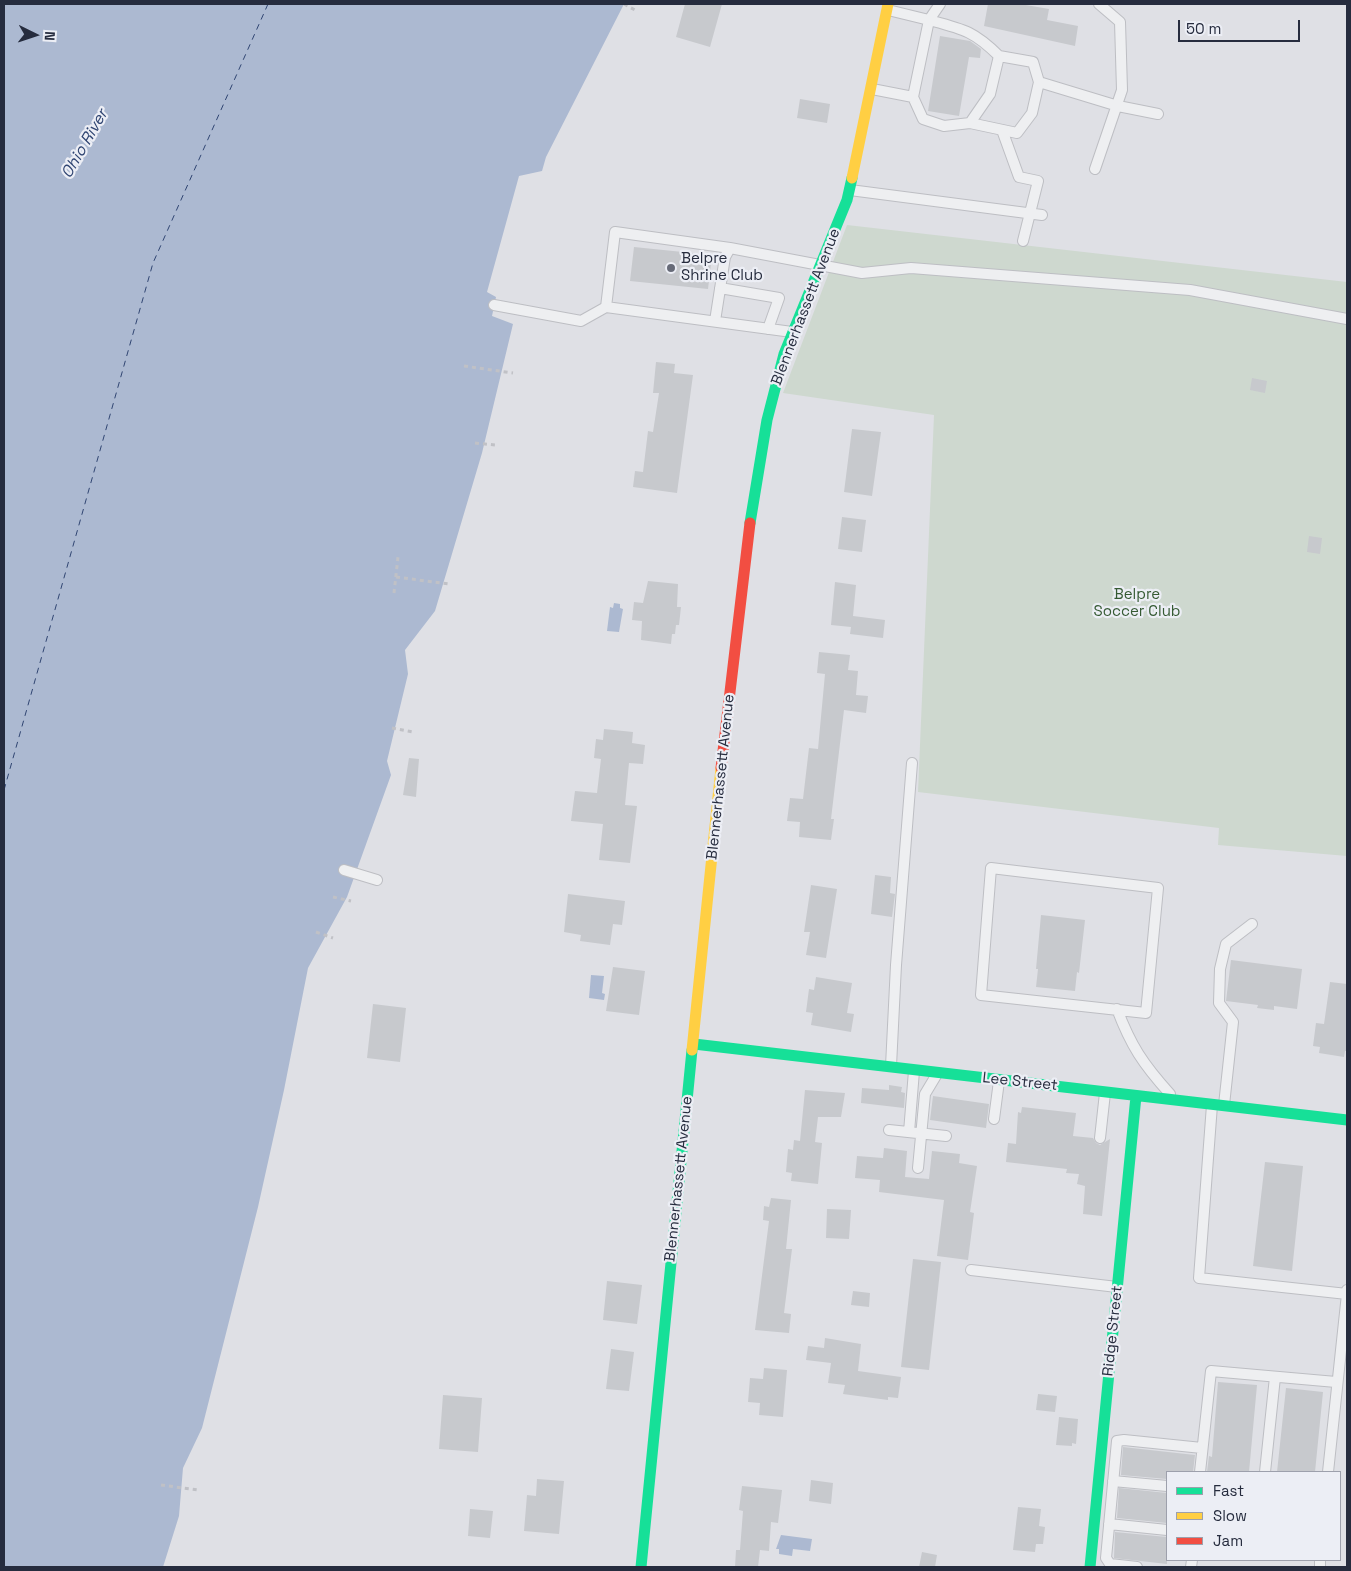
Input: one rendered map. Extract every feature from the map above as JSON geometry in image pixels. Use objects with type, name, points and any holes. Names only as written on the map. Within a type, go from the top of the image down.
[{"type":"street","name":"Blennerhassett Avenue","points":[[641,1567],[715,823],[751,512],[773,392],[793,332],[822,265],[849,190],[888,7]]},
{"type":"street","name":"Lee Street","points":[[694,1044],[1347,1120]]},
{"type":"street","name":"Ridge Street","points":[[1090,1567],[1136,1096]]},
{"type":"lane","points":[[888,7],[929,20],[962,28],[981,38],[999,56],[1033,62],[1039,82],[1032,113],[1016,133],[970,123],[944,126],[923,119],[913,97],[929,20],[940,4]]},
{"type":"lane","points":[[1094,169],[1118,106],[1122,90],[1120,22],[1099,4]]},
{"type":"lane","points":[[970,123],[990,94],[999,56]]},
{"type":"lane","points":[[1039,82],[1118,106],[1158,114]]},
{"type":"lane","points":[[871,88],[913,97]]},
{"type":"lane","points":[[1002,130],[1019,177],[1038,180],[1023,241]]},
{"type":"lane","points":[[849,190],[1042,215]]},
{"type":"lane","points":[[606,307],[615,232],[730,248],[862,273],[911,268],[1190,290],[1347,319]]},
{"type":"lane","points":[[715,322],[725,257],[730,248]]},
{"type":"lane","points":[[720,288],[779,298],[768,329]]},
{"type":"lane","points":[[494,305],[581,322],[606,307],[793,332]]},
{"type":"lane","points":[[891,1068],[896,956],[912,763]]},
{"type":"lane","points":[[991,868],[1158,888],[1146,1013],[1117,1009],[982,995],[991,868]]},
{"type":"lane","points":[[344,870],[377,880]]},
{"type":"lane","points":[[1224,1106],[1234,1022],[1220,1003],[1220,968],[1226,944],[1252,924]]},
{"type":"lane","points":[[1117,1009],[1129,1041],[1146,1068],[1176,1100]]},
{"type":"lane","points":[[909,1132],[914,1070]]},
{"type":"lane","points":[[918,1168],[925,1094],[938,1073]]},
{"type":"lane","points":[[994,1119],[999,1080]]},
{"type":"lane","points":[[1100,1138],[1106,1092]]},
{"type":"lane","points":[[1212,1104],[1199,1278],[1347,1294]]},
{"type":"lane","points":[[889,1130],[946,1136]]},
{"type":"lane","points":[[971,1270],[1118,1287]]},
{"type":"lane","points":[[1328,1471],[1347,1290]]},
{"type":"lane","points":[[1200,1471],[1211,1371],[1336,1382]]},
{"type":"lane","points":[[1265,1471],[1275,1377]]},
{"type":"lane","points":[[1137,1567],[1110,1564],[1106,1558],[1117,1441],[1124,1440],[1202,1448]]},
{"type":"lane","points":[[1114,1481],[1166,1486]]},
{"type":"lane","points":[[1109,1524],[1166,1530]]},
{"type":"path","points":[[624,4],[635,10]]},
{"type":"path","points":[[464,366],[513,373]]},
{"type":"path","points":[[475,443],[495,445]]},
{"type":"path","points":[[394,593],[398,557]]},
{"type":"path","points":[[396,577],[449,584]]},
{"type":"path","points":[[392,728],[413,732]]},
{"type":"path","points":[[333,896],[351,901]]},
{"type":"path","points":[[316,932],[333,938]]},
{"type":"path","points":[[161,1485],[198,1490]]},
{"type":"green space","name":"Belpre Soccer Club","points":[[847,225],[1347,282],[1347,856],[1218,845],[1219,828],[918,792],[934,415],[783,393]]},
{"type":"water","name":"Ohio River","points":[[4,4],[624,4],[546,157],[542,171],[519,176],[487,292],[496,297],[492,316],[513,324],[482,453],[435,611],[405,650],[408,674],[387,761],[391,775],[347,897],[308,968],[258,1207],[202,1428],[183,1468],[179,1516],[163,1567],[4,1567]]},
{"type":"water","points":[[614,603],[620,604],[620,608],[623,609],[619,632],[607,631],[610,607],[613,608]]},
{"type":"water","points":[[591,975],[604,976],[602,993],[605,994],[604,1000],[589,998]]},
{"type":"water","points":[[781,1535],[812,1539],[810,1551],[793,1549],[792,1556],[779,1554],[779,1549],[776,1549]]},
{"type":"building","points":[[685,4],[722,4],[710,47],[676,37]]},
{"type":"building","points":[[988,4],[1020,4],[1049,9],[1047,20],[1078,26],[1075,46],[984,26]]},
{"type":"building","points":[[940,36],[970,41],[981,49],[980,58],[969,57],[959,116],[928,111]]},
{"type":"building","points":[[800,99],[830,104],[827,123],[797,118]]},
{"type":"building","name":"Belpre Shrine Club","points":[[634,247],[712,255],[708,289],[630,281]]},
{"type":"building","points":[[656,362],[675,364],[674,373],[693,375],[677,493],[633,487],[635,471],[643,472],[648,431],[653,432],[659,393],[653,393]]},
{"type":"building","points":[[1252,378],[1267,381],[1265,393],[1250,390]]},
{"type":"building","points":[[852,429],[881,432],[872,496],[844,492]]},
{"type":"building","points":[[842,517],[866,520],[862,552],[838,549]]},
{"type":"building","points":[[1309,536],[1322,538],[1320,554],[1307,552]]},
{"type":"building","points":[[648,581],[678,584],[677,607],[681,607],[679,625],[676,625],[675,634],[672,634],[671,644],[641,640],[642,621],[632,620],[634,602],[643,603]]},
{"type":"building","points":[[835,582],[856,585],[853,616],[885,620],[883,638],[850,634],[851,627],[831,625]]},
{"type":"building","points":[[819,652],[850,655],[848,670],[858,671],[856,695],[868,696],[866,713],[844,710],[831,819],[834,819],[831,840],[799,837],[800,822],[787,821],[790,798],[803,799],[809,748],[818,749],[825,674],[817,673]]},
{"type":"building","points":[[604,729],[633,732],[632,743],[645,745],[643,764],[629,763],[625,805],[637,806],[630,863],[599,860],[603,824],[571,821],[575,791],[597,793],[601,759],[594,758],[596,739],[603,740]]},
{"type":"building","points":[[409,758],[419,759],[416,797],[403,795]]},
{"type":"building","points":[[875,875],[891,877],[890,893],[895,894],[892,917],[871,914]]},
{"type":"building","points":[[811,885],[837,889],[826,958],[806,955],[810,932],[804,932]]},
{"type":"building","points":[[568,894],[625,901],[622,925],[613,924],[610,945],[580,941],[581,935],[564,932]]},
{"type":"building","points":[[1041,915],[1085,920],[1075,991],[1036,987]]},
{"type":"building","points":[[1231,960],[1302,969],[1297,1009],[1274,1006],[1274,1010],[1257,1008],[1258,1005],[1226,1001]]},
{"type":"building","points":[[613,967],[645,971],[639,1015],[606,1011]]},
{"type":"building","points":[[816,977],[852,983],[847,1013],[854,1014],[851,1032],[811,1025],[813,1013],[806,1012],[809,989],[814,990]]},
{"type":"building","points":[[1330,982],[1347,984],[1347,1051],[1345,1051],[1344,1057],[1319,1053],[1320,1047],[1313,1046],[1316,1023],[1324,1024]]},
{"type":"building","points":[[373,1004],[406,1008],[400,1062],[367,1058]]},
{"type":"building","points":[[889,1085],[902,1087],[901,1092],[905,1093],[904,1108],[861,1103],[862,1088],[889,1090]]},
{"type":"building","points":[[805,1090],[845,1093],[841,1117],[818,1117],[815,1142],[822,1143],[818,1184],[791,1181],[792,1173],[786,1172],[788,1149],[793,1150],[794,1140],[800,1141]]},
{"type":"building","points":[[933,1096],[989,1104],[986,1128],[930,1120]]},
{"type":"building","points":[[1022,1107],[1076,1113],[1073,1136],[1093,1138],[1100,1145],[1110,1139],[1102,1216],[1083,1214],[1085,1186],[1077,1184],[1079,1174],[1066,1173],[1067,1169],[1006,1162],[1008,1143],[1016,1144],[1018,1112],[1021,1113]]},
{"type":"building","points":[[884,1148],[907,1151],[905,1177],[929,1179],[932,1151],[960,1154],[959,1163],[977,1166],[970,1212],[974,1213],[968,1260],[937,1256],[944,1200],[879,1192],[880,1180],[855,1178],[857,1156],[883,1158]]},
{"type":"building","points":[[1265,1162],[1303,1166],[1292,1271],[1253,1266]]},
{"type":"building","points":[[771,1198],[791,1200],[786,1249],[792,1249],[784,1313],[791,1314],[789,1333],[755,1330],[769,1221],[763,1220],[764,1206],[769,1207]]},
{"type":"building","points":[[827,1209],[851,1210],[849,1239],[826,1238]]},
{"type":"building","points":[[913,1259],[941,1262],[929,1370],[901,1367]]},
{"type":"building","points":[[607,1281],[642,1285],[637,1324],[603,1320]]},
{"type":"building","points":[[853,1291],[870,1293],[869,1307],[851,1305]]},
{"type":"building","points":[[825,1338],[861,1344],[858,1371],[901,1377],[898,1398],[888,1397],[888,1400],[843,1394],[845,1385],[828,1383],[831,1363],[806,1360],[808,1346],[824,1348]]},
{"type":"building","points":[[611,1349],[634,1352],[629,1391],[606,1389]]},
{"type":"building","points":[[764,1368],[787,1370],[783,1417],[759,1415],[760,1403],[748,1402],[750,1378],[763,1379]]},
{"type":"building","points":[[1218,1382],[1257,1385],[1249,1471],[1207,1471],[1209,1456],[1212,1457]]},
{"type":"building","points":[[1286,1388],[1323,1392],[1315,1471],[1277,1471]]},
{"type":"building","points":[[1038,1394],[1057,1396],[1055,1412],[1036,1410]]},
{"type":"building","points":[[443,1395],[482,1398],[478,1452],[439,1449]]},
{"type":"building","points":[[1059,1417],[1078,1419],[1076,1444],[1072,1443],[1072,1446],[1056,1445]]},
{"type":"building","points":[[1123,1447],[1195,1455],[1193,1471],[1166,1471],[1166,1479],[1121,1475]]},
{"type":"building","points":[[537,1479],[564,1481],[559,1534],[524,1531],[527,1495],[536,1496]]},
{"type":"building","points":[[811,1480],[833,1483],[831,1504],[809,1501]]},
{"type":"building","points":[[742,1486],[782,1490],[778,1523],[771,1522],[769,1551],[760,1550],[758,1567],[735,1567],[736,1550],[740,1550],[743,1511],[739,1510]]},
{"type":"building","points":[[1119,1488],[1166,1493],[1166,1523],[1117,1518]]},
{"type":"building","points":[[1018,1507],[1041,1509],[1039,1526],[1045,1527],[1043,1544],[1036,1544],[1035,1552],[1013,1550]]},
{"type":"building","points":[[470,1509],[493,1511],[490,1538],[468,1536]]},
{"type":"building","points":[[1115,1532],[1166,1537],[1167,1564],[1114,1558]]},
{"type":"building","points":[[922,1552],[937,1555],[935,1567],[919,1567]]},
{"type":"ferry route","points":[[4,790],[153,263],[268,4]]},
{"type":"traffic: fast","points":[[750,523],[767,420],[784,354],[847,200],[852,178]]},
{"type":"traffic: fast","points":[[694,1044],[1347,1120]]},
{"type":"traffic: fast","points":[[641,1567],[692,1050]]},
{"type":"traffic: fast","points":[[1090,1567],[1136,1096]]},
{"type":"traffic: slow","points":[[852,178],[888,4]]},
{"type":"traffic: slow","points":[[692,1050],[721,768]]},
{"type":"traffic: jam","points":[[721,768],[750,523]]},
{"type":"place","name":"Belpre Shrine Club","points":[[671,268]]}]
